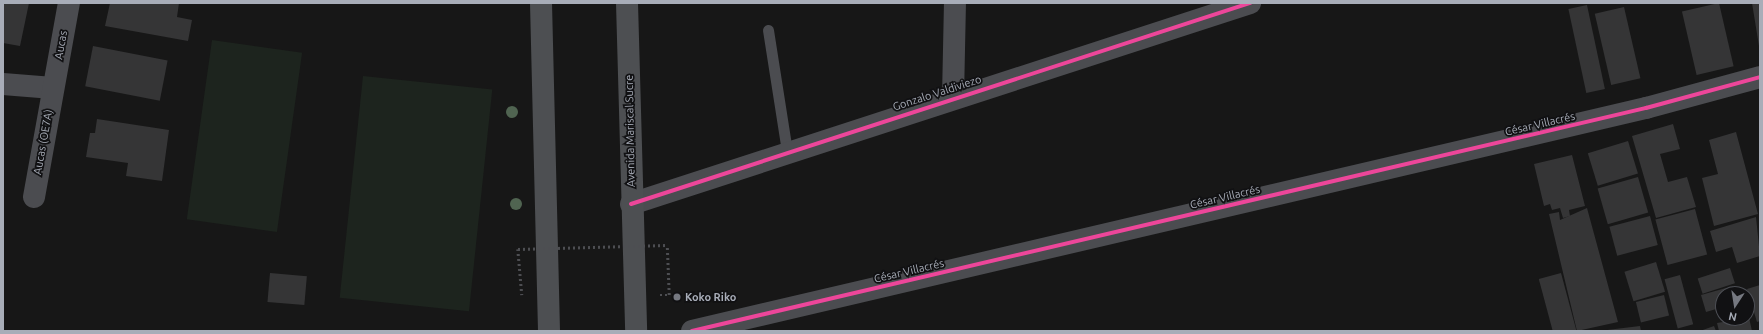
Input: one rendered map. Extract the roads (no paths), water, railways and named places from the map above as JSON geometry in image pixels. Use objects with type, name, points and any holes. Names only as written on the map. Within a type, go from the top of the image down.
[{"type":"main road","points":[[541,3],[549,331]]},
{"type":"main road","name":"Avenida Mariscal Sucre","points":[[627,3],[631,204],[636,331]]},
{"type":"street","name":"Aucas","points":[[53,88],[69,3]]},
{"type":"street","points":[[954,97],[955,3]]},
{"type":"street","name":"Gonzalo Valdiviezo","points":[[631,204],[954,97],[1250,3]]},
{"type":"street","name":"César Villacrés","points":[[692,331],[1638,110],[1760,77]]},
{"type":"street","points":[[3,84],[53,88]]},
{"type":"street","name":"Aucas (OE7A)","points":[[34,197],[53,88]]},
{"type":"lane","points":[[768,30],[787,152]]},
{"type":"place","name":"Koko Riko","points":[[677,297]]}]
